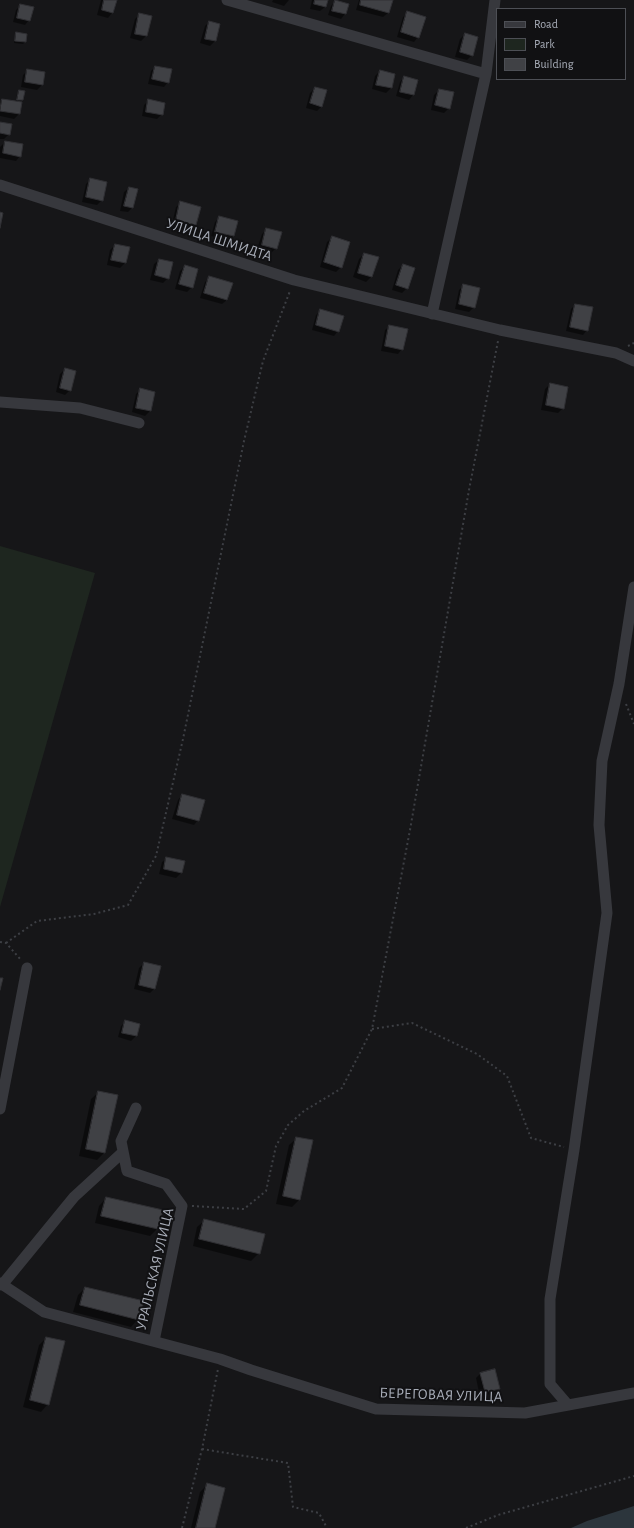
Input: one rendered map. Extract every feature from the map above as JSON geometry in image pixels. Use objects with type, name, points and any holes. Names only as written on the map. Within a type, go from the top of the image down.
[{"type":"street","points":[[227,0],[486,74]]},
{"type":"street","points":[[432,314],[486,74],[495,0]]},
{"type":"street","name":"УЛИЦА ШМИДТА","points":[[0,185],[294,280],[500,330],[616,353],[634,361]]},
{"type":"street","points":[[0,402],[80,408],[139,423]]},
{"type":"street","points":[[568,1405],[550,1384],[550,1299],[574,1150],[607,913],[599,825],[602,761],[619,684],[634,588]]},
{"type":"street","points":[[0,1109],[27,968]]},
{"type":"street","points":[[136,1108],[120,1141],[126,1171],[166,1184],[182,1206]]},
{"type":"street","points":[[1,1284],[74,1197],[123,1152]]},
{"type":"street","name":"УРАЛЬСКАЯ УЛИЦА","points":[[154,1341],[182,1206]]},
{"type":"street","name":"БЕРЕГОВАЯ УЛИЦА","points":[[1,1284],[44,1312],[220,1359],[376,1409],[525,1414],[634,1393]]},
{"type":"path","points":[[6,943],[37,922],[94,914],[128,905],[156,856],[183,740],[246,434],[263,361],[294,280]]},
{"type":"path","name":"УРАЛЬСКАЯ УЛИЦА","points":[[182,1206],[244,1209],[266,1190],[276,1146],[288,1125],[304,1111],[342,1088],[372,1029],[410,830],[469,490],[500,330]]},
{"type":"path","points":[[0,942],[6,943],[17,954],[27,968]]},
{"type":"path","points":[[372,1029],[412,1023],[477,1054],[507,1076],[531,1138],[574,1150]]},
{"type":"path","points":[[182,1528],[202,1449],[220,1359]]},
{"type":"path","points":[[202,1449],[288,1462],[293,1507],[319,1514],[327,1528]]},
{"type":"path","points":[[466,1528],[498,1515],[634,1476]]},
{"type":"green space","points":[[0,546],[95,573],[0,907]]},
{"type":"shaded area","points":[[634,1506],[634,1528],[571,1528],[587,1521]]},
{"type":"building","points":[[104,0],[117,0],[113,13],[102,10]]},
{"type":"building","points":[[315,0],[328,0],[326,7],[314,4]]},
{"type":"building","points":[[335,0],[349,4],[346,14],[332,11]]},
{"type":"building","points":[[361,0],[393,0],[389,13],[360,5]]},
{"type":"building","points":[[20,4],[34,7],[30,21],[17,18]]},
{"type":"building","points":[[407,11],[426,17],[419,38],[401,32]]},
{"type":"building","points":[[139,13],[152,16],[147,36],[135,34]]},
{"type":"building","points":[[209,21],[220,24],[216,41],[205,39]]},
{"type":"building","points":[[16,32],[27,34],[26,42],[15,41]]},
{"type":"building","points":[[465,33],[478,37],[473,56],[460,52]]},
{"type":"building","points":[[155,66],[172,69],[169,83],[152,79]]},
{"type":"building","points":[[27,69],[45,72],[43,85],[25,82]]},
{"type":"building","points":[[380,70],[395,74],[392,88],[376,85]]},
{"type":"building","points":[[404,76],[418,80],[414,95],[400,92]]},
{"type":"building","points":[[315,87],[327,90],[322,107],[310,103]]},
{"type":"building","points":[[439,89],[454,92],[450,109],[435,105]]},
{"type":"building","points":[[19,90],[25,91],[23,100],[17,100]]},
{"type":"building","points":[[2,99],[22,102],[20,114],[0,111]]},
{"type":"building","points":[[148,99],[165,103],[163,115],[146,112]]},
{"type":"building","points":[[0,122],[12,124],[10,135],[0,133]]},
{"type":"building","points":[[5,141],[23,144],[21,157],[3,153]]},
{"type":"building","points":[[90,178],[107,182],[103,201],[86,197]]},
{"type":"building","points":[[129,187],[138,189],[133,208],[124,206]]},
{"type":"building","points":[[180,201],[201,207],[196,225],[176,220]]},
{"type":"building","points":[[0,212],[3,213],[0,228]]},
{"type":"building","points":[[219,216],[238,221],[234,236],[215,232]]},
{"type":"building","points":[[266,228],[282,232],[277,249],[262,245]]},
{"type":"building","points":[[332,236],[350,242],[342,268],[324,262]]},
{"type":"building","points":[[115,244],[130,247],[126,263],[111,260]]},
{"type":"building","points":[[364,253],[379,257],[372,277],[358,273]]},
{"type":"building","points":[[159,259],[173,262],[169,279],[155,275]]},
{"type":"building","points":[[403,264],[415,268],[408,289],[396,285]]},
{"type":"building","points":[[185,265],[198,269],[193,288],[179,284]]},
{"type":"building","points":[[209,276],[233,283],[227,300],[204,293]]},
{"type":"building","points":[[463,284],[480,288],[475,308],[459,304]]},
{"type":"building","points":[[575,304],[593,307],[588,331],[570,327]]},
{"type":"building","points":[[320,309],[344,316],[339,332],[316,325]]},
{"type":"building","points":[[389,325],[408,329],[403,350],[385,346]]},
{"type":"building","points":[[65,368],[76,371],[71,391],[60,388]]},
{"type":"building","points":[[550,383],[568,387],[564,409],[546,405]]},
{"type":"building","points":[[140,388],[155,392],[151,411],[136,408]]},
{"type":"building","points":[[182,794],[205,800],[199,821],[177,815]]},
{"type":"building","points":[[166,857],[185,861],[182,873],[164,869]]},
{"type":"building","points":[[144,962],[161,966],[155,989],[139,985]]},
{"type":"building","points":[[0,978],[3,978],[0,990]]},
{"type":"building","points":[[125,1020],[140,1024],[137,1036],[122,1033]]},
{"type":"building","points":[[98,1091],[118,1095],[105,1153],[86,1149]]},
{"type":"building","points":[[296,1137],[313,1140],[300,1200],[283,1196]]},
{"type":"building","points":[[106,1197],[163,1210],[158,1229],[101,1216]]},
{"type":"building","points":[[204,1219],[265,1234],[260,1254],[199,1239]]},
{"type":"building","points":[[85,1287],[144,1301],[139,1320],[80,1305]]},
{"type":"building","points":[[46,1337],[65,1341],[49,1405],[30,1400]]},
{"type":"building","points":[[495,1369],[500,1389],[485,1392],[480,1373]]},
{"type":"building","points":[[207,1483],[225,1488],[215,1528],[196,1528]]}]
